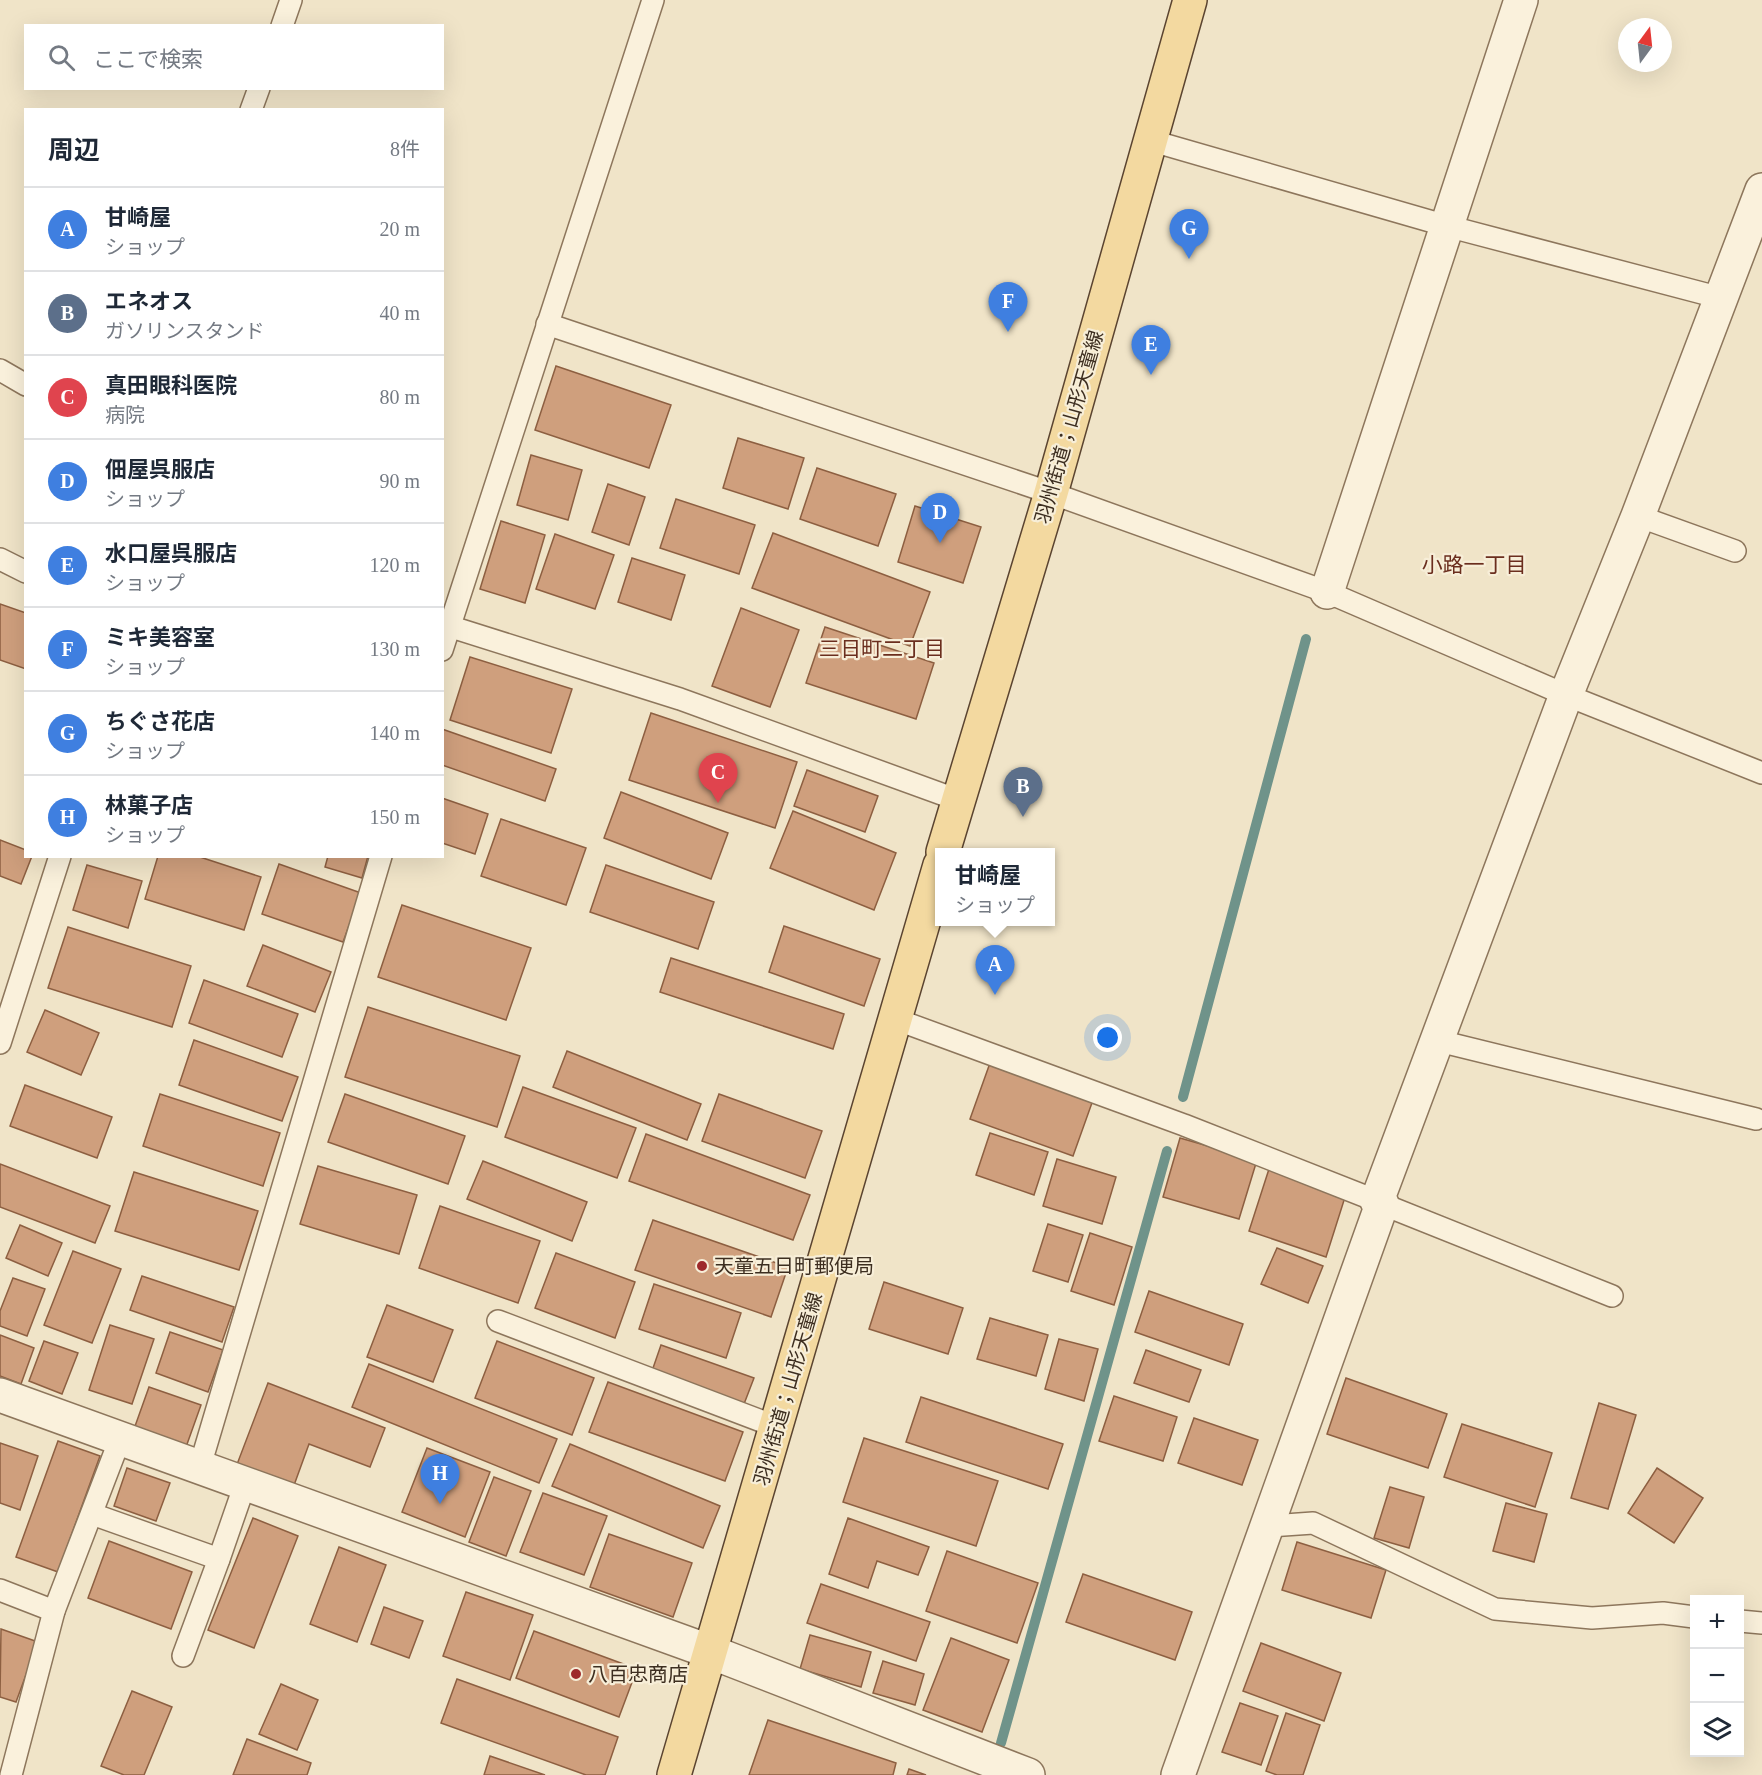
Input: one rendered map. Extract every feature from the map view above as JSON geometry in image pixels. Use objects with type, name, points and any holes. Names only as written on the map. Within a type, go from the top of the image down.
[{"type":"main road","name":"羽州街道；山形天童線","points":[[944,848],[1051,493],[1190,0]]},
{"type":"main road","name":"羽州街道；山形天童線","points":[[674,1775],[935,879]]},
{"type":"street","points":[[1327,591],[1521,0]]},
{"type":"street","points":[[1178,1775],[1269,1526],[1380,1202],[1566,694],[1638,516],[1721,298],[1753,241],[1762,189]]},
{"type":"street","points":[[0,1395],[711,1652],[1008,1771]]},
{"type":"lane","points":[[283,24],[291,0]]},
{"type":"lane","points":[[653,0],[446,625],[680,699],[958,800]]},
{"type":"lane","points":[[252,108],[258,90]]},
{"type":"lane","points":[[1149,140],[1447,226],[1721,298]]},
{"type":"lane","points":[[547,324],[1051,493],[1327,591],[1566,694],[1762,773]]},
{"type":"lane","points":[[0,370],[24,384]]},
{"type":"lane","points":[[1638,516],[1735,551]]},
{"type":"lane","points":[[0,560],[24,571]]},
{"type":"lane","points":[[0,1043],[59,858]]},
{"type":"lane","points":[[200,1466],[380,858]]},
{"type":"lane","points":[[895,1019],[1184,1125],[1612,1296]]},
{"type":"lane","points":[[1439,1041],[1756,1119]]},
{"type":"lane","points":[[498,1321],[777,1427]]},
{"type":"lane","points":[[11,1775],[54,1611],[120,1438]]},
{"type":"lane","points":[[183,1656],[245,1484]]},
{"type":"lane","points":[[92,1514],[219,1559]]},
{"type":"lane","points":[[1269,1526],[1313,1523],[1495,1609],[1592,1618],[1663,1613],[1690,1616]]},
{"type":"lane","points":[[0,1590],[54,1611]]},
{"type":"lane","points":[[1744,1621],[1762,1623]]},
{"type":"building","points":[[556,366],[671,405],[649,468],[535,430]]},
{"type":"building","points":[[738,438],[804,458],[788,509],[723,488]]},
{"type":"building","points":[[531,455],[582,470],[568,520],[517,505]]},
{"type":"building","points":[[817,468],[896,494],[878,546],[800,519]]},
{"type":"building","points":[[608,484],[645,497],[629,545],[592,532]]},
{"type":"building","points":[[676,499],[755,525],[739,574],[660,548]]},
{"type":"building","points":[[915,506],[981,527],[963,583],[898,562]]},
{"type":"building","points":[[501,521],[545,535],[525,603],[480,589]]},
{"type":"building","points":[[773,533],[930,592],[910,646],[752,588]]},
{"type":"building","points":[[555,534],[614,555],[595,609],[536,589]]},
{"type":"building","points":[[632,558],[685,575],[671,620],[618,602]]},
{"type":"building","points":[[0,604],[24,612],[24,668],[0,660]]},
{"type":"building","points":[[741,608],[799,630],[770,707],[712,686]]},
{"type":"building","points":[[825,627],[934,663],[916,719],[806,683]]},
{"type":"building","points":[[470,657],[572,689],[551,753],[450,720]]},
{"type":"building","points":[[651,713],[797,762],[775,828],[629,780]]},
{"type":"building","points":[[444,730],[556,769],[545,801],[444,766]]},
{"type":"building","points":[[807,770],[878,796],[865,832],[794,806]]},
{"type":"building","points":[[621,792],[728,833],[711,879],[604,838]]},
{"type":"building","points":[[444,799],[488,814],[475,854],[444,844]]},
{"type":"building","points":[[793,811],[896,853],[874,910],[770,868]]},
{"type":"building","points":[[501,819],[586,848],[566,905],[481,876]]},
{"type":"building","points":[[0,840],[24,849],[24,858],[31,858],[21,884],[0,876]]},
{"type":"building","points":[[157,858],[203,858],[261,877],[244,930],[145,899]]},
{"type":"building","points":[[327,858],[367,858],[362,878],[325,867]]},
{"type":"building","points":[[279,864],[361,893],[343,942],[262,914]]},
{"type":"building","points":[[87,865],[142,881],[128,928],[73,910]]},
{"type":"building","points":[[606,865],[714,902],[698,949],[590,912]]},
{"type":"building","points":[[402,905],[531,948],[506,1020],[378,977]]},
{"type":"building","points":[[784,926],[880,959],[864,1006],[769,972]]},
{"type":"building","points":[[68,927],[191,966],[172,1027],[48,988]]},
{"type":"building","points":[[263,945],[331,972],[315,1012],[247,986]]},
{"type":"building","points":[[671,958],[844,1014],[833,1049],[660,992]]},
{"type":"building","points":[[204,980],[298,1014],[282,1057],[189,1023]]},
{"type":"building","points":[[368,1007],[520,1056],[497,1127],[345,1077]]},
{"type":"building","points":[[45,1010],[99,1033],[81,1075],[27,1052]]},
{"type":"building","points":[[194,1040],[298,1077],[282,1121],[179,1085]]},
{"type":"building","points":[[567,1051],[701,1104],[687,1140],[553,1087]]},
{"type":"building","points":[[990,1063],[1093,1100],[1073,1156],[970,1119]]},
{"type":"building","points":[[25,1085],[112,1117],[97,1158],[10,1126]]},
{"type":"building","points":[[523,1087],[636,1128],[617,1178],[505,1137]]},
{"type":"building","points":[[160,1094],[280,1133],[263,1186],[143,1146]]},
{"type":"building","points":[[345,1094],[465,1136],[448,1184],[328,1142]]},
{"type":"building","points":[[719,1094],[822,1131],[805,1178],[702,1141]]},
{"type":"building","points":[[990,1133],[1048,1152],[1034,1195],[976,1175]]},
{"type":"building","points":[[646,1134],[810,1195],[793,1240],[629,1181]]},
{"type":"building","points":[[1180,1138],[1257,1160],[1239,1219],[1163,1197]]},
{"type":"building","points":[[1057,1159],[1116,1177],[1102,1224],[1043,1206]]},
{"type":"building","points":[[483,1161],[587,1202],[572,1241],[467,1199]]},
{"type":"building","points":[[0,1164],[110,1206],[95,1243],[0,1207]]},
{"type":"building","points":[[318,1166],[417,1195],[399,1254],[300,1224]]},
{"type":"building","points":[[1269,1169],[1346,1194],[1326,1257],[1249,1231]]},
{"type":"building","points":[[134,1172],[258,1211],[239,1270],[115,1231]]},
{"type":"building","points":[[440,1206],[540,1241],[518,1303],[419,1268]]},
{"type":"building","points":[[653,1220],[788,1267],[771,1317],[635,1270]]},
{"type":"building","points":[[1048,1224],[1083,1235],[1068,1282],[1033,1271]]},
{"type":"building","points":[[20,1225],[62,1243],[48,1276],[6,1258]]},
{"type":"building","points":[[1090,1233],[1132,1247],[1114,1305],[1071,1291]]},
{"type":"building","points":[[1277,1248],[1323,1266],[1308,1303],[1261,1284]]},
{"type":"building","points":[[73,1251],[121,1269],[92,1343],[44,1325]]},
{"type":"building","points":[[556,1253],[635,1282],[615,1338],[535,1308]]},
{"type":"building","points":[[142,1276],[234,1307],[222,1342],[130,1310]]},
{"type":"building","points":[[13,1278],[45,1289],[27,1336],[0,1326],[0,1311]]},
{"type":"building","points":[[884,1282],[963,1308],[948,1354],[869,1329]]},
{"type":"building","points":[[654,1284],[741,1313],[726,1358],[639,1329]]},
{"type":"building","points":[[1149,1291],[1243,1324],[1229,1365],[1135,1332]]},
{"type":"building","points":[[387,1305],[453,1330],[433,1382],[367,1357]]},
{"type":"building","points":[[990,1318],[1048,1335],[1036,1376],[977,1359]]},
{"type":"building","points":[[110,1325],[154,1339],[132,1404],[89,1390]]},
{"type":"building","points":[[170,1332],[223,1350],[208,1392],[156,1373]]},
{"type":"building","points":[[0,1335],[34,1348],[21,1384],[0,1376]]},
{"type":"building","points":[[1059,1339],[1098,1349],[1084,1401],[1045,1389]]},
{"type":"building","points":[[44,1341],[78,1353],[62,1394],[29,1381]]},
{"type":"building","points":[[497,1341],[594,1378],[572,1435],[475,1398]]},
{"type":"building","points":[[661,1345],[754,1378],[744,1404],[652,1371]]},
{"type":"building","points":[[1146,1350],[1201,1370],[1189,1402],[1134,1383]]},
{"type":"building","points":[[369,1364],[557,1439],[539,1483],[352,1407]]},
{"type":"building","points":[[1346,1378],[1447,1414],[1428,1468],[1327,1434]]},
{"type":"building","points":[[608,1382],[743,1432],[725,1481],[589,1432]]},
{"type":"building","points":[[268,1383],[385,1428],[370,1467],[309,1444],[293,1488],[236,1467]]},
{"type":"building","points":[[149,1387],[201,1405],[186,1447],[134,1429]]},
{"type":"building","points":[[1114,1396],[1177,1417],[1163,1461],[1099,1441]]},
{"type":"building","points":[[921,1397],[1063,1444],[1048,1489],[906,1442]]},
{"type":"building","points":[[1599,1403],[1636,1415],[1608,1509],[1571,1498]]},
{"type":"building","points":[[1194,1418],[1258,1440],[1242,1485],[1178,1463]]},
{"type":"building","points":[[1462,1424],[1552,1453],[1535,1507],[1444,1477]]},
{"type":"building","points":[[864,1438],[998,1481],[976,1546],[843,1502]]},
{"type":"building","points":[[58,1441],[100,1456],[58,1572],[16,1557]]},
{"type":"building","points":[[0,1443],[38,1456],[20,1510],[0,1503]]},
{"type":"building","points":[[570,1444],[720,1506],[703,1548],[552,1486]]},
{"type":"building","points":[[427,1448],[490,1472],[465,1537],[402,1512]]},
{"type":"building","points":[[127,1468],[170,1483],[156,1521],[114,1506]]},
{"type":"building","points":[[1657,1468],[1703,1498],[1674,1543],[1628,1513]]},
{"type":"building","points":[[494,1477],[531,1491],[506,1556],[469,1542]]},
{"type":"building","points":[[1390,1487],[1424,1497],[1409,1548],[1374,1538]]},
{"type":"building","points":[[543,1493],[607,1516],[584,1575],[520,1552]]},
{"type":"building","points":[[1506,1503],[1547,1514],[1534,1562],[1493,1551]]},
{"type":"building","points":[[253,1518],[298,1536],[254,1648],[208,1630]]},
{"type":"building","points":[[848,1518],[929,1547],[918,1575],[877,1561],[868,1588],[829,1574]]},
{"type":"building","points":[[609,1534],[692,1563],[673,1617],[590,1587]]},
{"type":"building","points":[[109,1541],[192,1572],[171,1629],[88,1598]]},
{"type":"building","points":[[1297,1542],[1386,1570],[1371,1618],[1282,1590]]},
{"type":"building","points":[[339,1547],[386,1565],[357,1642],[310,1624]]},
{"type":"building","points":[[947,1551],[1038,1583],[1017,1643],[926,1611]]},
{"type":"building","points":[[1083,1574],[1192,1612],[1175,1660],[1066,1622]]},
{"type":"building","points":[[821,1584],[930,1622],[916,1661],[807,1623]]},
{"type":"building","points":[[466,1592],[533,1615],[510,1680],[443,1656]]},
{"type":"building","points":[[384,1607],[423,1621],[409,1658],[371,1644]]},
{"type":"building","points":[[1,1629],[38,1642],[16,1702],[0,1697]]},
{"type":"building","name":"八百忠商店","points":[[534,1631],[637,1669],[619,1717],[516,1678]]},
{"type":"building","points":[[810,1635],[871,1652],[861,1687],[800,1669]]},
{"type":"building","points":[[951,1638],[1009,1660],[982,1732],[923,1710]]},
{"type":"building","points":[[1261,1643],[1341,1673],[1324,1721],[1243,1691]]},
{"type":"building","points":[[883,1661],[924,1674],[915,1705],[873,1693]]},
{"type":"building","points":[[457,1679],[618,1737],[605,1775],[586,1775],[441,1723]]},
{"type":"building","points":[[281,1684],[318,1700],[297,1750],[259,1734]]},
{"type":"building","points":[[132,1691],[172,1707],[144,1775],[124,1775],[101,1766]]},
{"type":"building","points":[[1240,1703],[1278,1716],[1261,1765],[1222,1752]]},
{"type":"building","points":[[1286,1713],[1320,1725],[1303,1775],[1277,1775],[1266,1771]]},
{"type":"building","points":[[768,1720],[896,1763],[893,1775],[749,1775]]},
{"type":"building","points":[[247,1739],[311,1763],[307,1775],[233,1775]]},
{"type":"building","points":[[490,1756],[545,1775],[484,1775]]},
{"type":"building","points":[[909,1769],[926,1775],[907,1775]]},
{"type":"waterway","points":[[1183,1097],[1306,639]]},
{"type":"waterway","points":[[1001,1743],[1167,1151]]},
{"type":"place","name":"ちぐさ花店","points":[[1189,259]]},
{"type":"place","name":"ミキ美容室","points":[[1008,332]]},
{"type":"place","name":"水口屋呉服店","points":[[1151,375]]},
{"type":"place","name":"佃屋呉服店","points":[[940,543]]},
{"type":"place","name":"真田眼科医院","points":[[718,803]]},
{"type":"place","name":"エネオス","points":[[1023,817]]},
{"type":"place","name":"甘崎屋","points":[[995,995]]},
{"type":"place","name":"天童五日町郵便局","points":[[702,1266]]},
{"type":"place","name":"林菓子店","points":[[440,1504]]},
{"type":"place","name":"八百忠商店","points":[[576,1674]]},
{"type":"district","name":"小路一丁目","points":[[1474,565]]},
{"type":"district","name":"三日町二丁目","points":[[882,649]]}]
